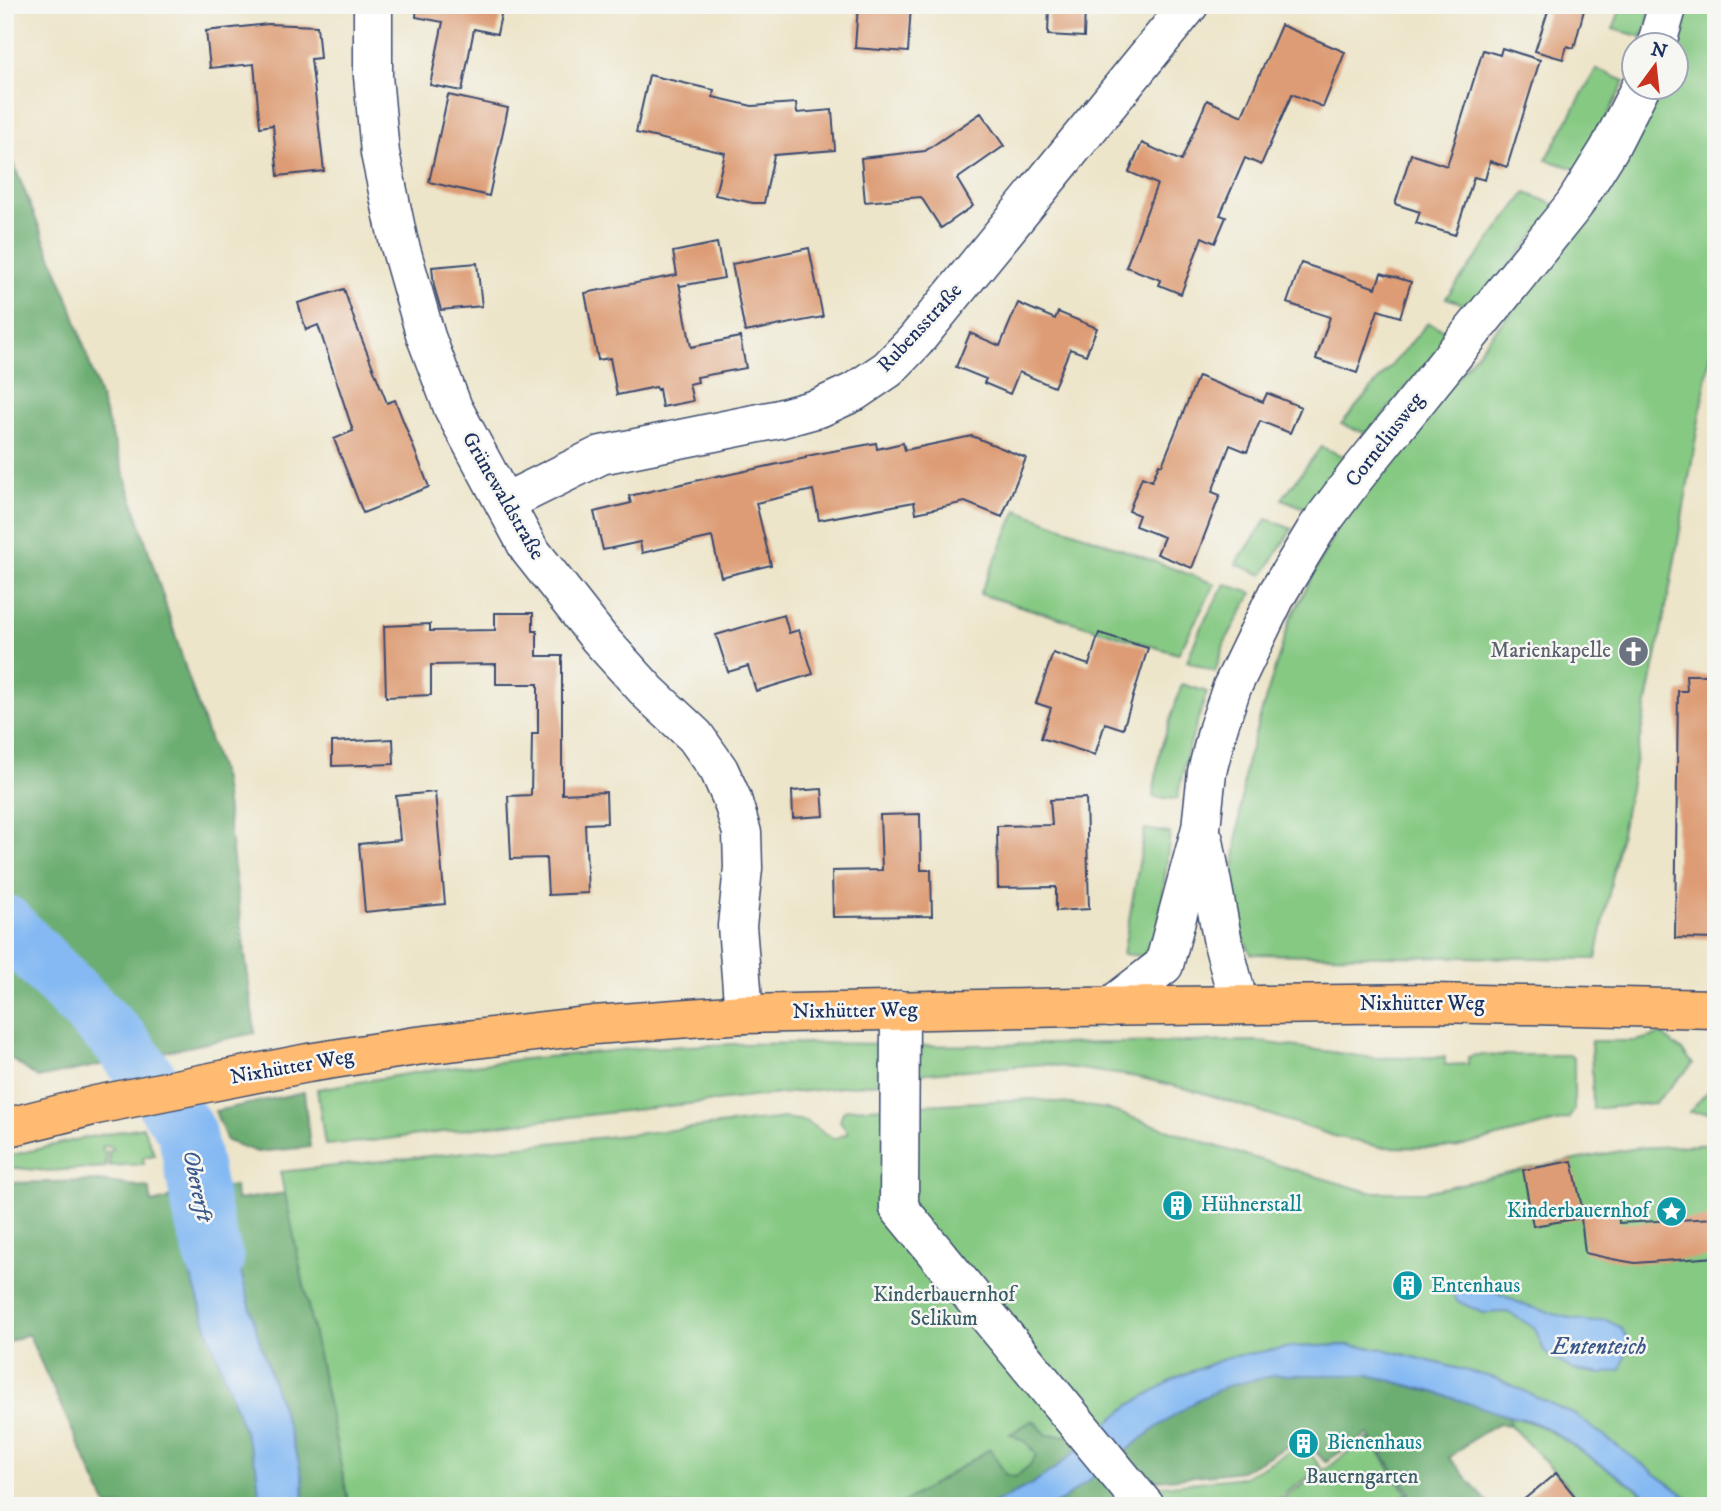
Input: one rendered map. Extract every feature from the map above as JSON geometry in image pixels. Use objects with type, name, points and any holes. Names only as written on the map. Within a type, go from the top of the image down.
[{"type":"main road","name":"Nixhütter Weg","points":[[5,1128],[96,1105],[205,1083],[416,1046],[594,1025],[744,1014],[1432,1003],[1716,1010]]},
{"type":"street","name":"Grünewaldstraße","points":[[373,5],[373,76],[380,153],[398,239],[426,337],[453,408],[529,549],[599,638],[649,693],[695,736],[719,770],[732,799],[742,833],[743,868],[737,926],[744,1014]]},
{"type":"street","name":"Rubensstraße","points":[[504,503],[601,455],[779,419],[819,408],[854,392],[888,369],[915,341],[1189,5]]},
{"type":"street","points":[[1660,32],[1668,5]]},
{"type":"street","name":"Corneliusweg","points":[[1110,1007],[1164,965],[1201,828],[1207,772],[1218,728],[1232,687],[1284,583],[1317,528],[1356,476],[1574,205],[1609,149],[1633,102]]},
{"type":"street","name":"Corneliusweg","points":[[1201,828],[1223,943],[1239,1005]]},
{"type":"street","points":[[900,1010],[900,1208],[1145,1506]]},
{"type":"green space","points":[[1622,5],[1653,5],[1645,32],[1613,29]]},
{"type":"green space","points":[[1685,5],[1716,5],[1716,322],[1671,582],[1596,959],[1251,954],[1235,921],[1234,868],[1245,768],[1290,620],[1347,509],[1594,212],[1653,102],[1690,102],[1690,32],[1679,32]]},
{"type":"green space","points":[[1596,69],[1620,79],[1620,91],[1580,170],[1546,160]]},
{"type":"green space","points":[[5,143],[72,308],[223,780],[255,1033],[38,1078],[5,1054]]},
{"type":"green space","points":[[1526,193],[1558,206],[1476,308],[1446,298]]},
{"type":"green space","points":[[1428,323],[1452,333],[1368,434],[1341,424]]},
{"type":"green space","points":[[1321,447],[1346,457],[1307,509],[1282,499]]},
{"type":"green space","points":[[1017,510],[1215,584],[1178,654],[980,594]]},
{"type":"green space","points":[[1267,519],[1292,529],[1263,575],[1236,564]]},
{"type":"green space","points":[[1225,584],[1252,593],[1225,642],[1215,672],[1187,661],[1201,627]]},
{"type":"green space","points":[[1182,684],[1207,692],[1188,750],[1177,799],[1153,797],[1160,751]]},
{"type":"green space","points":[[1145,829],[1170,833],[1161,911],[1154,938],[1143,956],[1123,954]]},
{"type":"green space","points":[[1661,1034],[1693,1064],[1655,1103],[1593,1109],[1591,1041],[1636,1041]]},
{"type":"green space","points":[[1255,1041],[1373,1058],[1445,1057],[1445,1065],[1468,1064],[1468,1057],[1475,1055],[1569,1055],[1574,1058],[1574,1111],[1568,1119],[1455,1148],[1380,1147],[1334,1136],[1200,1092],[1137,1077],[1044,1064],[915,1074],[915,1046]]},
{"type":"green space","points":[[813,1043],[886,1044],[888,1082],[325,1145],[317,1089],[424,1071],[641,1048]]},
{"type":"green space","points":[[1710,1089],[1716,1093],[1716,1113],[1689,1112]]},
{"type":"green space","points":[[304,1092],[310,1147],[257,1152],[227,1141],[215,1111]]},
{"type":"green space","name":"Kinderbauernhof Selikum","points":[[1033,1099],[1107,1109],[1231,1151],[1369,1192],[1425,1192],[1636,1148],[1716,1144],[1716,1506],[1699,1506],[1575,1415],[1498,1379],[1383,1349],[1346,1345],[1292,1347],[1229,1357],[1180,1376],[1130,1405],[1118,1491],[1120,1506],[344,1506],[347,1496],[280,1172],[784,1118],[805,1121],[834,1139],[848,1133],[840,1121],[843,1112],[848,1109]]},
{"type":"green space","points":[[143,1127],[155,1155],[143,1157],[144,1164],[109,1166],[109,1151],[112,1151],[112,1147],[103,1146],[102,1151],[106,1151],[106,1167],[49,1171],[5,1167],[5,1157]]},
{"type":"green space","points":[[100,1181],[149,1188],[152,1203],[170,1196],[210,1336],[256,1465],[259,1493],[255,1506],[107,1506],[28,1334],[5,1343],[5,1183]]},
{"type":"green space","points":[[217,1185],[222,1188],[235,1186],[236,1200],[285,1193],[348,1506],[304,1506],[299,1463],[259,1339]]},
{"type":"green space","points":[[1276,1375],[1369,1375],[1465,1401],[1508,1416],[1510,1425],[1499,1424],[1480,1434],[1449,1458],[1491,1506],[1393,1506],[1410,1493],[1368,1434],[1325,1462],[1313,1449],[1296,1442],[1241,1471],[1142,1482],[1120,1455],[1171,1416],[1213,1391]]},
{"type":"green space","points":[[1508,1416],[1542,1427],[1561,1438],[1659,1506],[1583,1506],[1510,1425]]},
{"type":"green space","points":[[1033,1420],[1047,1435],[1071,1436],[1081,1447],[1030,1485],[989,1506],[898,1506],[990,1449],[1006,1475],[1015,1477],[1029,1466],[1036,1455],[1026,1442],[1010,1434]]},
{"type":"green space","name":"Bauerngarten","points":[[1369,1438],[1407,1493],[1389,1506],[1273,1506]]},
{"type":"green space","points":[[1296,1448],[1310,1453],[1321,1468],[1268,1506],[1159,1506],[1144,1488],[1244,1477]]},
{"type":"green space","points":[[1100,1470],[1118,1491],[1120,1506],[1051,1506],[1063,1500]]},
{"type":"water","points":[[208,1180],[217,1185],[259,1339],[299,1463],[304,1506],[255,1506],[259,1493],[256,1465],[210,1336],[170,1196],[178,1185]]},
{"type":"water","name":"Ententeich","points":[[1464,1280],[1524,1305],[1591,1322],[1606,1320],[1620,1327],[1629,1341],[1621,1370],[1602,1374],[1574,1370],[1545,1353],[1535,1328],[1507,1312],[1483,1313],[1457,1301],[1451,1292],[1458,1282]]},
{"type":"water","points":[[1346,1345],[1383,1349],[1498,1379],[1575,1415],[1699,1506],[1659,1506],[1550,1430],[1528,1420],[1369,1375],[1276,1375],[1227,1386],[1199,1399],[1156,1428],[1063,1500],[1051,1506],[989,1506],[1056,1468],[1130,1405],[1180,1376],[1229,1357],[1292,1347]]},
{"type":"building","points":[[417,5],[503,5],[497,34],[474,29],[462,91],[430,85],[443,22],[416,17]]},
{"type":"building","points":[[858,5],[911,5],[908,52],[855,48]]},
{"type":"building","points":[[1049,5],[1085,5],[1084,37],[1048,35]]},
{"type":"building","points":[[1550,5],[1579,5],[1578,9],[1584,10],[1574,48],[1567,46],[1563,59],[1535,51]]},
{"type":"building","points":[[268,24],[317,26],[320,58],[311,59],[324,171],[278,176],[273,125],[260,127],[254,64],[210,68],[206,31]]},
{"type":"building","points":[[1281,25],[1345,52],[1323,107],[1292,94],[1261,165],[1245,158],[1220,215],[1226,217],[1215,243],[1202,237],[1181,294],[1159,285],[1161,280],[1126,267],[1157,184],[1129,172],[1142,143],[1181,161],[1207,100],[1242,116]]},
{"type":"building","points":[[1502,48],[1540,60],[1507,167],[1490,161],[1485,180],[1474,177],[1455,235],[1416,223],[1420,212],[1395,204],[1411,154],[1447,166],[1483,50],[1500,55]]},
{"type":"building","points":[[649,75],[714,90],[713,97],[752,106],[796,103],[797,113],[832,110],[835,150],[774,155],[764,203],[715,195],[725,153],[636,133]]},
{"type":"building","points":[[448,95],[508,108],[489,196],[429,182]]},
{"type":"building","points":[[981,113],[1004,146],[957,179],[973,206],[941,228],[921,197],[865,202],[861,158],[925,151]]},
{"type":"building","points":[[717,243],[724,278],[680,286],[679,283],[691,347],[740,337],[746,368],[697,377],[698,382],[689,384],[693,401],[662,407],[659,389],[656,387],[617,395],[610,358],[598,360],[585,293],[677,275],[673,252]]},
{"type":"building","points":[[809,248],[823,317],[745,332],[732,264]]},
{"type":"building","points":[[477,263],[482,306],[441,310],[432,267]]},
{"type":"building","points":[[1301,263],[1376,288],[1381,273],[1411,282],[1400,317],[1378,310],[1357,373],[1316,359],[1330,317],[1287,303]]},
{"type":"building","points":[[344,289],[387,403],[395,400],[429,487],[363,513],[334,439],[353,431],[318,325],[306,330],[298,303]]},
{"type":"building","points":[[1018,303],[1055,319],[1058,312],[1097,328],[1086,355],[1070,349],[1054,387],[1019,372],[1010,394],[984,383],[986,379],[956,367],[970,333],[1000,346]]},
{"type":"building","points":[[1198,376],[1263,402],[1267,393],[1301,407],[1290,433],[1260,421],[1247,452],[1230,445],[1212,492],[1220,495],[1192,568],[1157,554],[1164,537],[1135,526],[1139,515],[1129,511],[1142,477],[1152,481],[1159,464],[1162,465]]},
{"type":"building","points":[[972,436],[1026,458],[1002,517],[965,502],[916,513],[914,502],[819,520],[813,490],[756,503],[771,565],[721,577],[712,537],[642,553],[640,542],[603,550],[594,512],[631,503],[629,496],[876,443],[877,449],[903,443],[905,450]]},
{"type":"building","points":[[495,613],[533,613],[533,631],[537,631],[537,656],[562,656],[562,794],[606,792],[607,823],[585,824],[588,893],[548,895],[546,858],[511,859],[508,796],[531,795],[532,734],[538,734],[538,684],[496,684],[496,664],[431,665],[431,695],[386,697],[384,626],[430,624],[430,631],[495,630]]},
{"type":"building","points":[[784,615],[789,633],[799,630],[813,674],[756,691],[748,666],[728,672],[716,635]]},
{"type":"building","points":[[1099,633],[1148,648],[1123,729],[1105,723],[1095,755],[1041,738],[1051,708],[1036,703],[1053,653],[1089,665]]},
{"type":"building","points":[[1686,675],[1716,675],[1716,939],[1675,938],[1678,691],[1687,691]]},
{"type":"building","points":[[393,739],[394,764],[332,766],[332,742]]},
{"type":"building","points":[[822,789],[824,816],[793,818],[792,791]]},
{"type":"building","points":[[435,792],[445,904],[365,912],[359,844],[400,840],[396,796]]},
{"type":"building","points":[[1086,798],[1089,909],[1056,911],[1056,887],[998,888],[997,826],[1052,825],[1050,800]]},
{"type":"building","points":[[920,814],[921,870],[931,870],[932,916],[833,917],[832,871],[882,870],[880,815]]},
{"type":"building","points":[[1572,1161],[1583,1212],[1618,1210],[1619,1223],[1716,1218],[1716,1257],[1635,1263],[1585,1253],[1581,1218],[1533,1226],[1523,1170]]},
{"type":"building","points":[[1556,1473],[1583,1506],[1516,1506]]},
{"type":"waterway","name":"Obererft","points":[[5,924],[121,1042],[186,1130],[204,1223],[215,1260]]},
{"type":"place","name":"Marienkapelle","points":[[1634,651]]},
{"type":"place","name":"Hühnerstall","points":[[1178,1205]]},
{"type":"place","name":"Kinderbauernhof","points":[[1672,1211]]},
{"type":"place","name":"Entenhaus","points":[[1408,1286]]},
{"type":"place","name":"Bienenhaus","points":[[1304,1443]]}]
